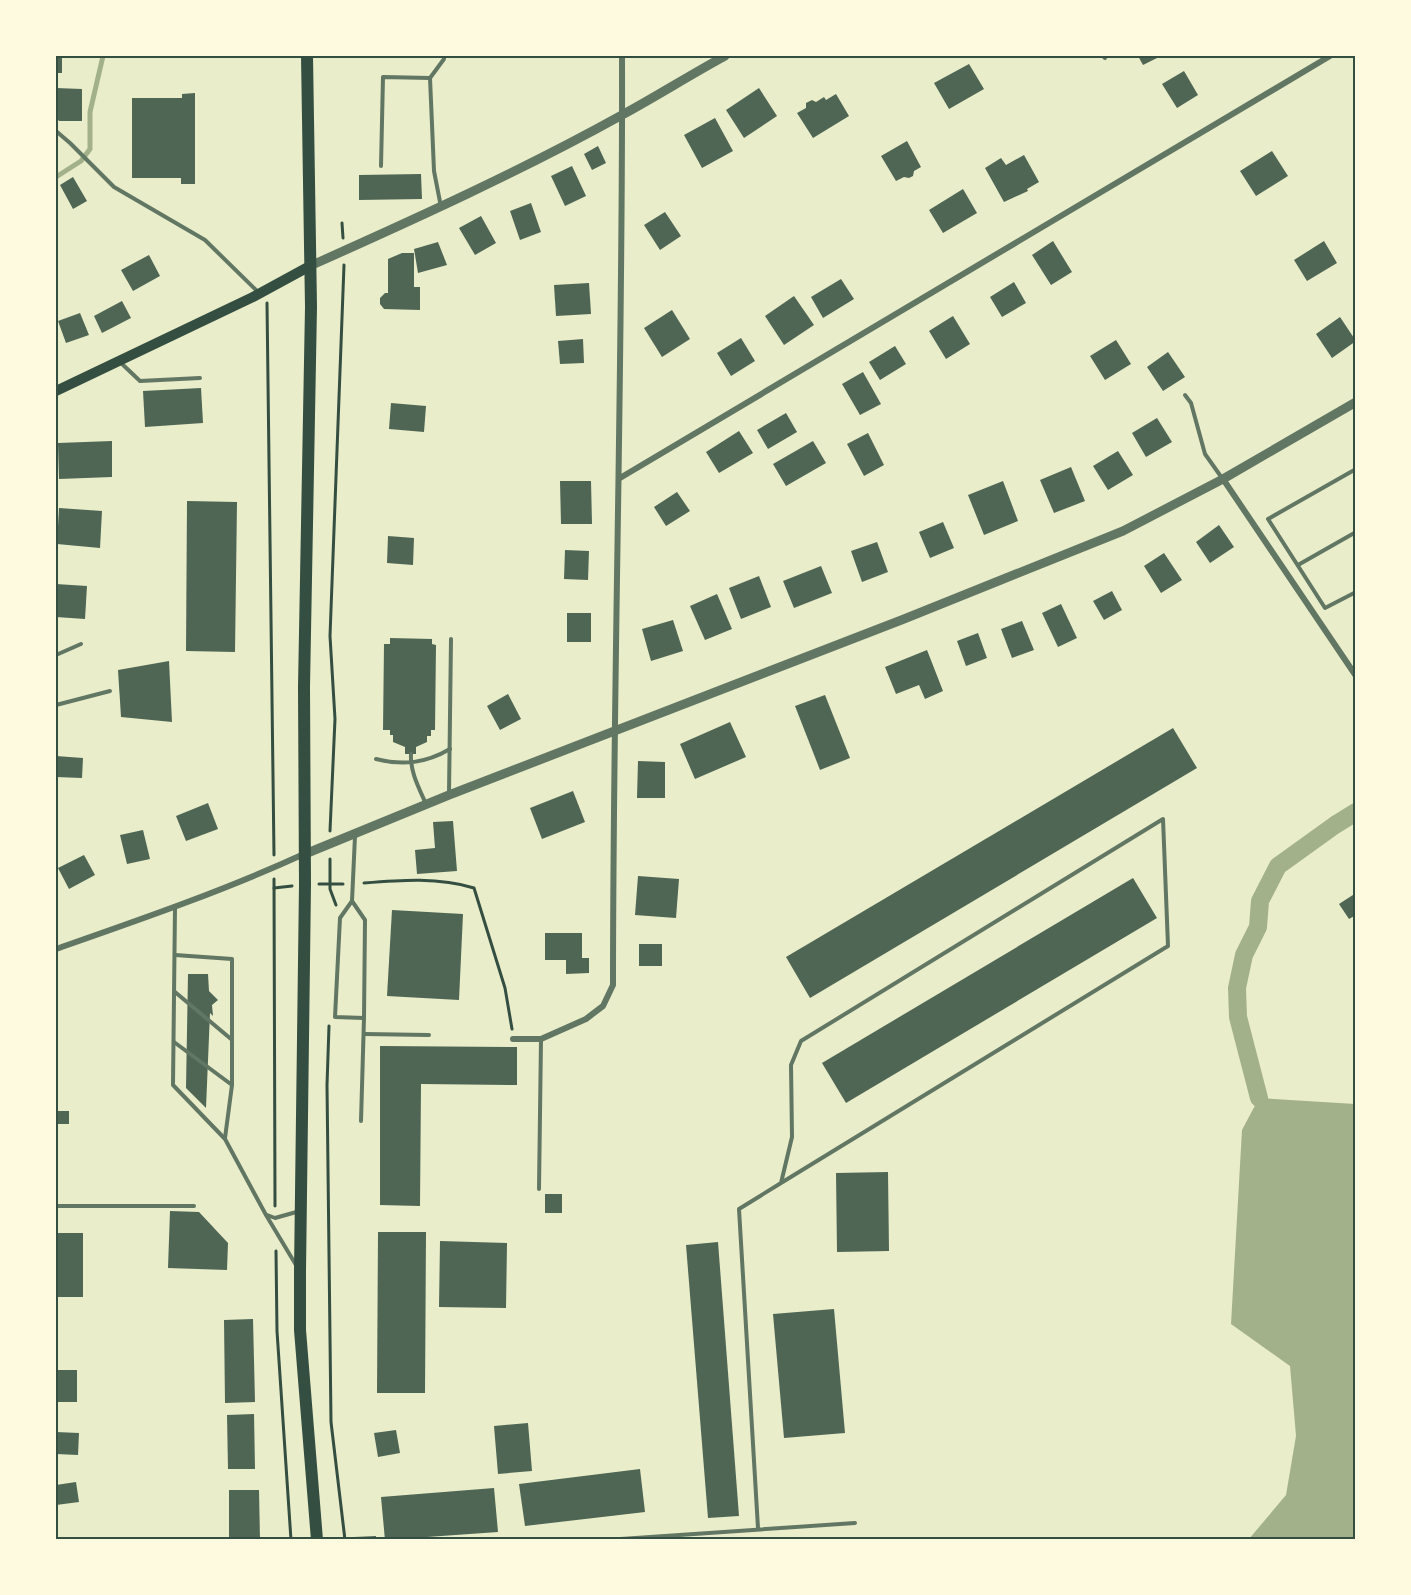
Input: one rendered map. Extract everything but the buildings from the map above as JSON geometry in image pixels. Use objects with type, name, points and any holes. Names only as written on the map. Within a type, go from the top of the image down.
[{"type":"main road","points":[[307,56],[310,439],[304,687],[305,854],[300,1330],[317,1539]]},
{"type":"main road","points":[[56,391],[263,292],[310,266]]},
{"type":"street","points":[[513,1039],[541,1039],[586,1019],[603,1006],[613,985],[620,478],[621,56]]},
{"type":"street","points":[[310,266],[441,207],[622,115],[725,56]]},
{"type":"street","points":[[620,478],[1330,56]]},
{"type":"street","points":[[56,949],[175,907],[615,729],[893,623],[1123,531],[1223,479],[1356,402]]},
{"type":"street","points":[[1223,479],[1356,676]]},
{"type":"lane","points":[[441,207],[434,171],[430,78],[444,56]]},
{"type":"lane","points":[[381,166],[382,77],[430,78]]},
{"type":"lane","points":[[56,131],[114,187],[205,240],[263,292]]},
{"type":"lane","points":[[119,360],[140,381],[200,378]]},
{"type":"lane","points":[[1185,395],[1191,403],[1205,454],[1223,479]]},
{"type":"lane","points":[[1356,469],[1268,519],[1325,608],[1356,592]]},
{"type":"lane","points":[[1298,565],[1356,532]]},
{"type":"lane","points":[[449,795],[451,639]]},
{"type":"lane","points":[[56,655],[81,644]]},
{"type":"lane","points":[[56,705],[110,691]]},
{"type":"lane","points":[[376,759],[410,763],[427,760],[450,749]]},
{"type":"lane","points":[[411,754],[410,763],[415,780],[426,804]]},
{"type":"lane","points":[[758,1528],[738,1209],[781,1183],[1168,946],[1163,819],[801,1041],[791,1065],[792,1137],[781,1183]]},
{"type":"lane","points":[[355,833],[352,901],[340,918],[335,1017],[364,1018]]},
{"type":"lane","points":[[352,901],[365,920],[362,1120]]},
{"type":"lane","points":[[175,907],[173,1085],[225,1139],[266,1215],[300,1271]]},
{"type":"lane","points":[[175,955],[232,959],[232,1085],[225,1139]]},
{"type":"lane","points":[[174,991],[231,1040]]},
{"type":"lane","points":[[364,1034],[429,1035]]},
{"type":"lane","points":[[539,1189],[541,1039]]},
{"type":"lane","points":[[174,1041],[232,1085]]},
{"type":"lane","points":[[56,1206],[194,1206]]},
{"type":"lane","points":[[266,1215],[275,1218],[301,1211]]},
{"type":"lane","points":[[606,1539],[855,1522]]},
{"type":"lane","points":[[681,1534],[682,1539]]},
{"type":"path","points":[[340,918],[330,889],[335,719],[330,636],[345,251],[342,222]]},
{"type":"path","points":[[263,292],[274,868],[275,1218]]},
{"type":"path","points":[[353,884],[392,881],[453,881],[474,888],[505,988],[513,1039]]},
{"type":"path","points":[[335,1017],[329,1019],[327,1085],[331,1422],[345,1539]]},
{"type":"path","points":[[275,1230],[277,1330],[291,1539]]},
{"type":"shaded area","points":[[1259,1098],[1355,1104],[1355,1539],[1249,1539],[1286,1495],[1296,1436],[1290,1366],[1231,1324],[1242,1130]]},
{"type":"waterway","points":[[56,177],[81,161],[90,149],[90,112],[103,56]]},
{"type":"waterway","points":[[1259,1098],[1238,1017],[1237,988],[1244,955],[1258,927],[1260,901],[1278,866],[1356,812]]}]
